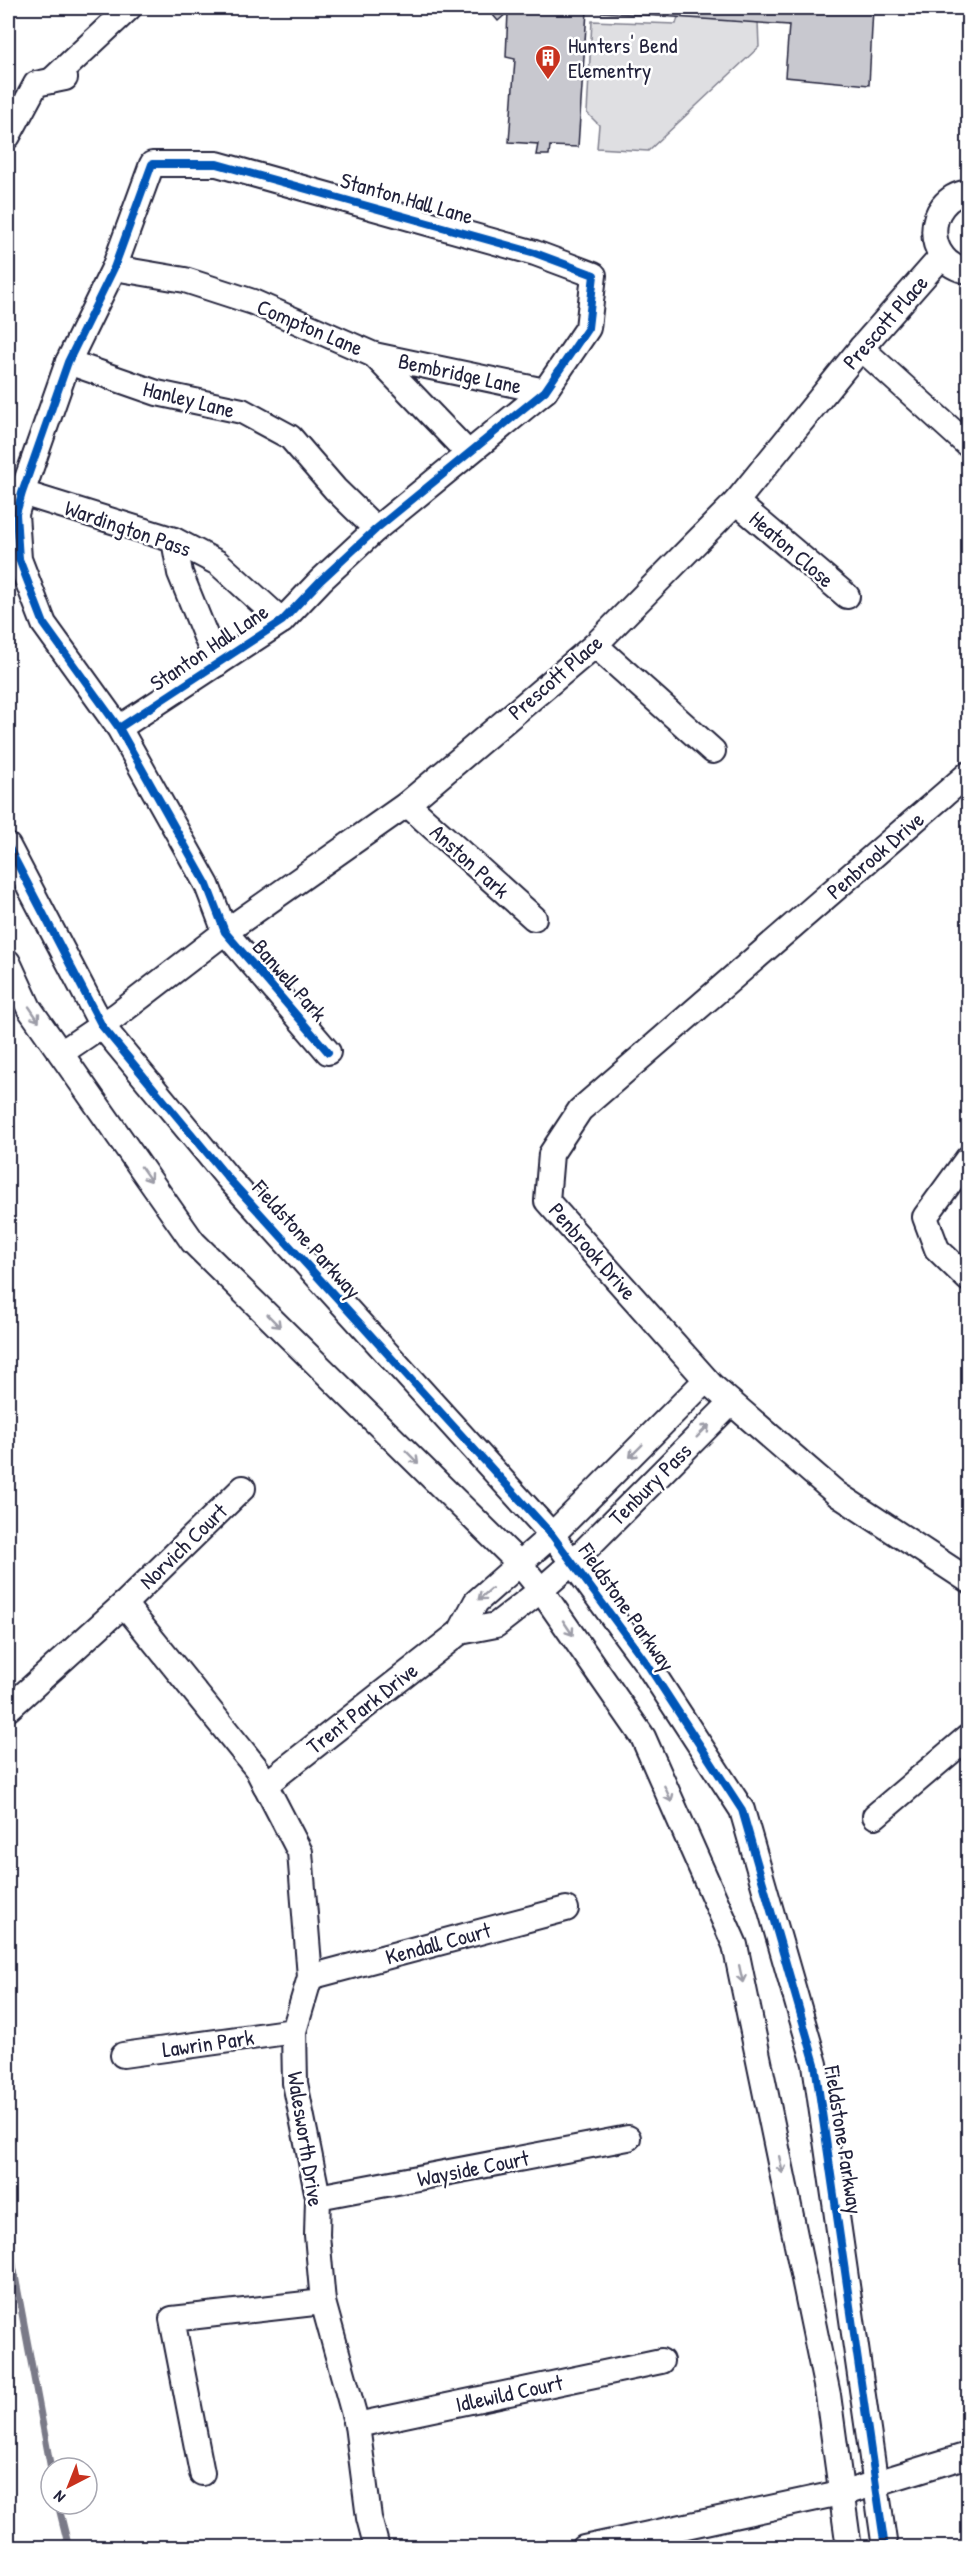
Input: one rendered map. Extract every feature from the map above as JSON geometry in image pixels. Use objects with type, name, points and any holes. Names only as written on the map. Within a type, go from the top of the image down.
[{"type":"street","points":[[8,136],[36,84],[58,80],[129,8]]},
{"type":"street","name":"Stanton Hall Lane","points":[[119,728],[282,621],[321,580],[376,529],[545,391],[588,328],[594,275],[513,246],[217,164],[152,164],[114,268],[68,362],[22,493],[16,514],[19,559],[44,624],[119,728],[207,885],[225,932]]},
{"type":"street","name":"Prescott Place","points":[[969,192],[953,197],[942,206],[933,231],[935,244],[942,256],[951,265],[969,271]]},
{"type":"street","name":"Prescott Place","points":[[61,1053],[102,1026],[225,932],[406,804],[595,645],[736,502],[861,348],[942,256]]},
{"type":"street","name":"Compton Lane","points":[[114,268],[185,280],[253,302],[374,355],[468,453]]},
{"type":"street","points":[[861,348],[969,445]]},
{"type":"street","name":"Bembridge Lane","points":[[374,355],[545,391]]},
{"type":"street","name":"Hanley Lane","points":[[68,362],[157,393],[242,411],[290,437],[335,489],[376,529]]},
{"type":"street","name":"Wardington Pass","points":[[22,493],[174,540],[218,563],[282,621]]},
{"type":"street","name":"Heaton Close","points":[[736,502],[847,596]]},
{"type":"street","points":[[174,540],[180,573],[217,664]]},
{"type":"street","points":[[595,645],[713,751]]},
{"type":"street","name":"Penbrook Drive","points":[[969,774],[580,1110],[550,1154],[547,1201],[706,1380],[837,1494],[969,1580]]},
{"type":"street","name":"Anston Park","points":[[406,804],[534,918]]},
{"type":"street","name":"Fieldstone Parkway","points":[[8,846],[102,1026],[228,1178],[574,1561],[647,1664],[742,1810],[815,2064],[885,2547]]},
{"type":"street","name":"Banwell Park","points":[[225,932],[328,1052]]},
{"type":"street","points":[[8,962],[29,1008],[194,1242],[520,1564],[542,1590],[643,1737],[735,1945],[828,2395],[849,2547]]},
{"type":"street","points":[[969,1158],[925,1217],[937,1249],[969,1279]]},
{"type":"street","name":"Tenbury Pass","points":[[520,1564],[552,1535],[706,1380]]},
{"type":"street","name":"Tenbury Pass","points":[[542,1590],[574,1561],[731,1402]]},
{"type":"street","name":"Norvich Court","points":[[8,1709],[124,1604],[243,1488]]},
{"type":"street","name":"Trent Park Drive","points":[[265,1785],[460,1632],[476,1602],[520,1564]]},
{"type":"street","name":"Trent Park Drive","points":[[460,1632],[496,1625],[542,1590]]},
{"type":"street","name":"Walesworth Drive","points":[[124,1604],[257,1768],[300,1852],[310,1977],[294,2031],[295,2083],[318,2197],[317,2235],[323,2302],[357,2425],[369,2518],[377,2547]]},
{"type":"street","points":[[875,1816],[969,1737]]},
{"type":"street","name":"Kendall Court","points":[[310,1977],[566,1909]]},
{"type":"street","name":"Lawrin Park","points":[[123,2055],[294,2031]]},
{"type":"street","name":"Wayside Court","points":[[318,2197],[628,2138]]},
{"type":"street","points":[[202,2473],[172,2319],[323,2302]]},
{"type":"street","name":"Idlewild Court","points":[[357,2425],[661,2361]]},
{"type":"street","points":[[584,2547],[842,2493],[969,2455]]},
{"type":"shaded area","points":[[678,17],[758,22],[759,47],[648,151],[597,148],[599,125],[587,113],[592,21],[676,24]]},
{"type":"building","name":"Hunters' Bend Elementry","points":[[487,8],[873,8],[869,85],[785,77],[789,25],[587,11],[578,147],[550,146],[549,155],[536,155],[538,144],[509,142],[515,59],[506,57],[508,12],[498,21]]},
{"type":"waterway","points":[[8,2238],[49,2456]]},
{"type":"waterway","points":[[61,2516],[69,2548]]},
{"type":"cycle path","points":[[119,728],[282,621],[321,580],[376,529],[545,391],[588,328],[594,275],[535,253],[217,164],[152,164],[114,268],[68,362],[22,493],[16,514],[19,559],[44,624],[119,728],[207,885],[225,932],[328,1052]]},
{"type":"cycle path","points":[[8,846],[102,1026],[228,1178],[552,1535],[647,1664],[742,1810],[815,2064],[885,2548]]},
{"type":"place","name":"Hunters' Bend Elementry","points":[[548,81]]}]
